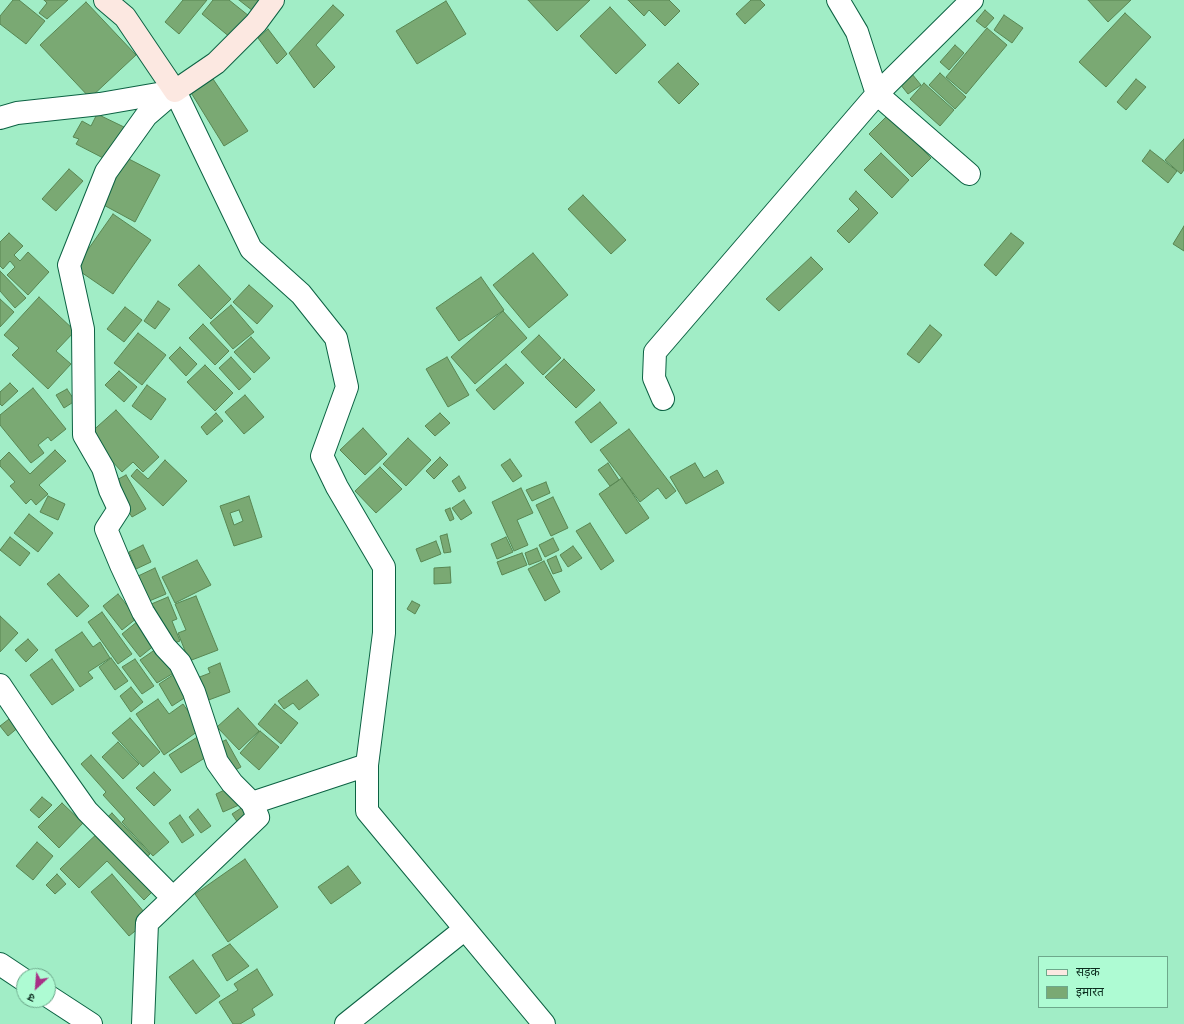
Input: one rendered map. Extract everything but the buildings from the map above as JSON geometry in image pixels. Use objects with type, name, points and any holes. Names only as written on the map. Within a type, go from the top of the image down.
[{"type":"street","points":[[105,0],[125,18],[175,91],[252,249],[301,294],[336,338],[347,387],[322,456],[337,487],[384,567],[384,633],[367,765],[367,811],[544,1024]]},
{"type":"street","points":[[143,1024],[147,923],[258,817],[252,803],[232,784],[217,762],[194,692],[180,663],[165,648],[144,612],[121,565],[106,529],[120,509],[110,490],[103,468],[84,435],[83,329],[69,265],[106,172],[146,116],[175,91],[216,63],[256,24],[273,0]]},
{"type":"street","points":[[838,0],[857,32],[877,94],[969,174]]},
{"type":"street","points":[[663,399],[654,378],[655,352],[877,94],[972,0]]},
{"type":"street","points":[[0,118],[17,113],[100,104],[175,91]]},
{"type":"street","points":[[0,685],[87,811],[173,898]]},
{"type":"street","points":[[252,803],[367,765]]},
{"type":"street","points":[[346,1024],[465,929]]},
{"type":"street","points":[[0,964],[16,975]]},
{"type":"street","points":[[56,1001],[90,1024]]}]
